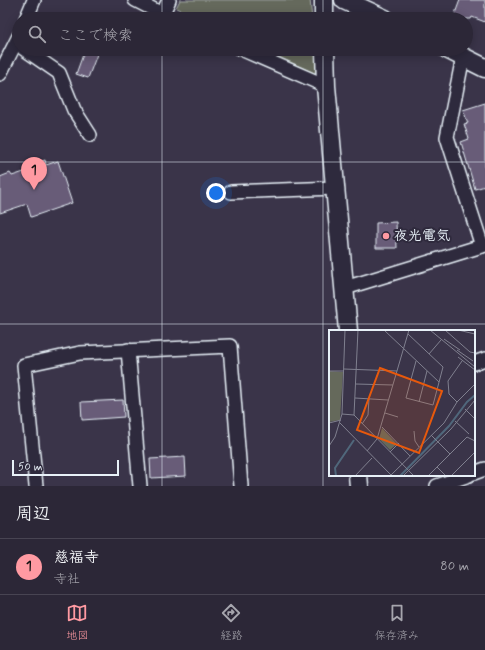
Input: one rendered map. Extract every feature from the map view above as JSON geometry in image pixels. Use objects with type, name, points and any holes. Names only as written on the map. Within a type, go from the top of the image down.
[{"type":"street","points":[[29,12],[34,0]]},
{"type":"street","points":[[135,0],[158,12]]},
{"type":"street","points":[[168,12],[170,0]]},
{"type":"street","points":[[324,0],[324,12]]},
{"type":"street","points":[[344,0],[370,12]]},
{"type":"street","points":[[0,74],[12,56]]},
{"type":"street","points":[[37,56],[59,72],[74,110],[90,135]]},
{"type":"street","points":[[257,56],[326,86]]},
{"type":"street","points":[[325,56],[326,86],[348,330]]},
{"type":"street","points":[[345,288],[483,245],[447,137],[463,57],[485,68]]},
{"type":"street","points":[[231,192],[335,188]]},
{"type":"street","points":[[36,486],[24,365],[80,353],[230,346],[241,486]]},
{"type":"street","points":[[128,350],[140,486]]},
{"type":"street","points":[[475,363],[485,359]]},
{"type":"street","points":[[475,473],[485,469]]},
{"type":"street","points":[[358,476],[359,486]]},
{"type":"street","points":[[437,486],[465,476]]},
{"type":"green space","points":[[180,0],[310,0],[311,12],[185,12],[176,8]]},
{"type":"green space","points":[[277,56],[316,56],[318,75]]},
{"type":"building","points":[[460,0],[485,0],[485,22],[473,17],[473,12],[456,12]]},
{"type":"building","points":[[82,56],[96,56],[88,78],[76,74]]},
{"type":"building","points":[[485,103],[485,186],[475,189],[461,142],[469,139],[464,124],[468,123],[463,110]]},
{"type":"building","points":[[45,160],[46,165],[58,161],[72,203],[31,217],[27,204],[0,213],[0,177],[10,173],[12,176],[33,169],[31,165]]},
{"type":"building","name":"夜光電気","points":[[396,222],[397,248],[376,248],[376,223]]},
{"type":"building","points":[[123,400],[124,417],[82,420],[81,402]]},
{"type":"building","points":[[185,457],[186,476],[151,478],[150,459]]},
{"type":"place","name":"慈福寺","points":[[34,190]]},
{"type":"place","name":"夜光電気","points":[[386,236]]}]
